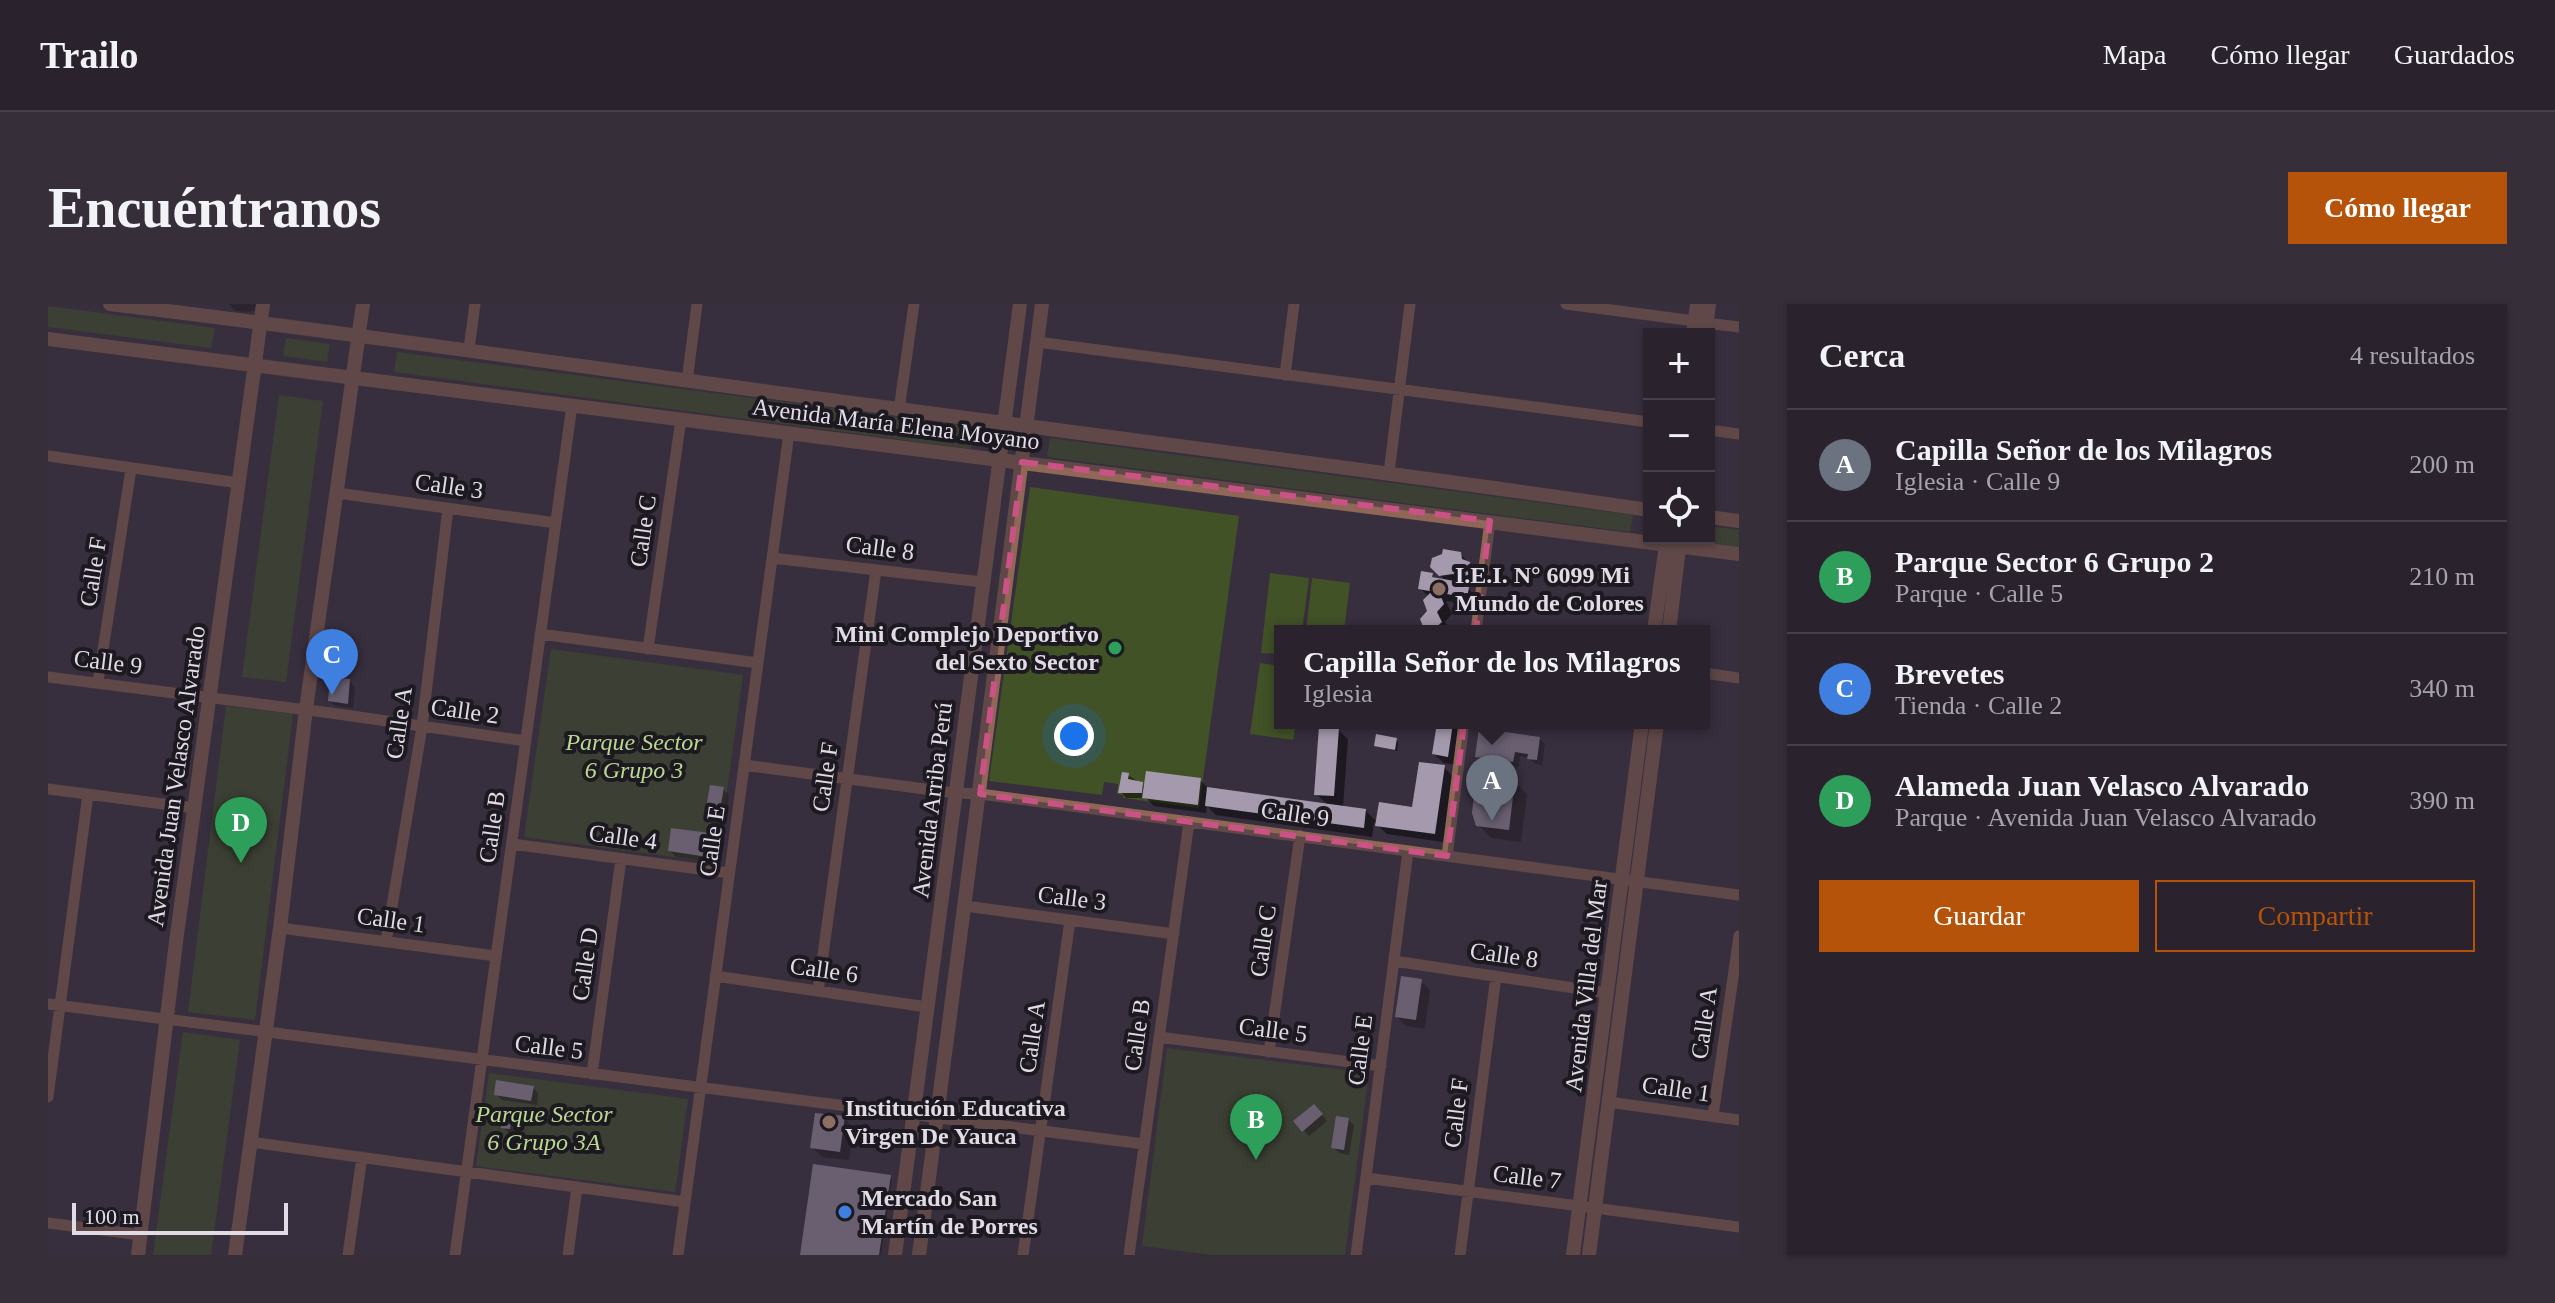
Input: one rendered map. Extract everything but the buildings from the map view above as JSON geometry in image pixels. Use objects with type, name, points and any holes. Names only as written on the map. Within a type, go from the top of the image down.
[{"type":"street","name":"Avenida María Elena Moyano","points":[[110,304],[469,349],[1643,509]]},
{"type":"street","name":"Avenida Juan Velasco Alvarado","points":[[138,1255],[194,808],[263,304]]},
{"type":"street","points":[[235,1255],[280,928],[306,709],[363,304]]},
{"type":"street","points":[[469,349],[475,304]]},
{"type":"street","points":[[687,381],[697,304]]},
{"type":"street","points":[[899,410],[914,304]]},
{"type":"street","name":"Avenida Arriba Perú","points":[[919,1255],[927,1007],[1020,304]]},
{"type":"street","name":"Avenida Arriba Perú","points":[[895,1255],[965,906],[1042,304]]},
{"type":"street","points":[[1285,375],[1294,304]]},
{"type":"street","points":[[1389,473],[1410,304]]},
{"type":"street","points":[[1566,304],[1700,328],[1739,327]]},
{"type":"street","points":[[1697,304],[1700,328]]},
{"type":"street","points":[[1700,328],[1709,304]]},
{"type":"street","name":"Avenida María Elena Moyano","points":[[48,339],[1643,539]]},
{"type":"street","points":[[1037,342],[1643,421]]},
{"type":"street","name":"Calle B","points":[[455,1255],[572,405]]},
{"type":"street","name":"Calle C","points":[[648,649],[681,419]]},
{"type":"street","points":[[1715,431],[1739,434]]},
{"type":"street","name":"Calle E","points":[[678,1255],[789,433]]},
{"type":"street","points":[[48,456],[239,483]]},
{"type":"street","name":"Calle F","points":[[98,682],[131,469]]},
{"type":"street","name":"Calle 3","points":[[337,493],[556,523]]},
{"type":"street","name":"Calle A","points":[[386,942],[422,727],[448,508]]},
{"type":"street","points":[[1715,518],[1739,521]]},
{"type":"street","points":[[1477,625],[1490,521]]},
{"type":"street","points":[[1655,625],[1673,544]]},
{"type":"street","points":[[1669,625],[1673,544]]},
{"type":"street","name":"Avenida María Elena Moyano","points":[[1684,544],[1739,554]]},
{"type":"street","name":"Calle 8","points":[[772,558],[982,582]]},
{"type":"street","name":"Calle F","points":[[818,991],[876,570]]},
{"type":"street","points":[[540,634],[758,663]]},
{"type":"street","points":[[1710,674],[1739,678]]},
{"type":"street","name":"Calle 9","points":[[48,677],[209,697]]},
{"type":"street","name":"Calle 2","points":[[209,697],[526,741]]},
{"type":"street","points":[[1447,856],[1463,729]]},
{"type":"street","name":"Avenida Villa del Mar","points":[[1573,1255],[1587,1207],[1608,1102],[1642,729]]},
{"type":"street","name":"Avenida Villa del Mar","points":[[1589,1255],[1587,1207],[1607,993],[1656,729]]},
{"type":"street","points":[[744,765],[955,793]]},
{"type":"street","points":[[48,789],[194,808]]},
{"type":"street","name":"Calle 9","points":[[955,793],[1629,881]]},
{"type":"street","points":[[48,1097],[54,1005],[88,794]]},
{"type":"street","name":"Calle B","points":[[1129,1254],[1189,822]]},
{"type":"street","name":"Calle C","points":[[1269,1052],[1300,836]]},
{"type":"street","name":"Calle 4","points":[[512,844],[729,873]]},
{"type":"street","name":"Calle E","points":[[1356,1255],[1408,851]]},
{"type":"street","name":"Calle D","points":[[592,1074],[621,859]]},
{"type":"street","points":[[1629,881],[1739,895]]},
{"type":"street","name":"Calle 3","points":[[965,906],[1174,934]]},
{"type":"street","name":"Calle A","points":[[1023,1255],[1070,920]]},
{"type":"street","name":"Calle 1","points":[[280,928],[496,956]]},
{"type":"street","name":"Calle A","points":[[1713,1116],[1739,936]]},
{"type":"street","name":"Calle 8","points":[[1394,961],[1607,993]]},
{"type":"street","name":"Calle 6","points":[[715,976],[927,1007]]},
{"type":"street","name":"Calle F","points":[[1460,1255],[1496,976]]},
{"type":"street","points":[[54,1005],[168,1020]]},
{"type":"street","name":"Calle 5","points":[[168,1020],[925,1116]]},
{"type":"street","name":"Calle 5","points":[[1159,1037],[1381,1066]]},
{"type":"street","name":"Calle 1","points":[[1608,1102],[1739,1120]]},
{"type":"street","points":[[925,1116],[1144,1144]]},
{"type":"street","points":[[250,1142],[685,1202]]},
{"type":"street","points":[[348,1255],[362,1157]]},
{"type":"street","name":"Calle 7","points":[[1366,1178],[1587,1207]]},
{"type":"street","points":[[568,1255],[577,1187]]},
{"type":"street","points":[[1587,1207],[1739,1227]]},
{"type":"street","points":[[48,1223],[141,1235]]},
{"type":"street","points":[[1129,1254],[1144,1255]]},
{"type":"highlighted area","points":[[1022,462],[1490,521],[1447,856],[980,794]]},
{"type":"green space","points":[[48,306],[215,328],[211,348],[48,327]]},
{"type":"green space","points":[[286,338],[330,344],[327,362],[283,356]]},
{"type":"green space","points":[[397,352],[975,427],[971,449],[394,372]]},
{"type":"green space","points":[[279,395],[323,401],[286,682],[242,677]]},
{"type":"green space","points":[[1050,438],[1633,515],[1630,532],[1047,457]]},
{"type":"green space","name":"Mini Complejo Deportivo del Sexto Sector","points":[[1030,487],[1239,516],[1199,808],[1123,798],[1123,795],[1117,794],[1118,784],[1104,782],[1102,795],[989,781]]},
{"type":"green space","points":[[1715,527],[1739,530],[1739,547],[1714,544]]},
{"type":"green space","points":[[1270,573],[1309,578],[1303,625],[1274,625],[1274,654],[1261,653]]},
{"type":"green space","points":[[1312,578],[1350,583],[1345,625],[1307,625]]},
{"type":"green space","name":"Parque Sector 6 Grupo 3","points":[[551,649],[743,675],[717,863],[524,837]]},
{"type":"green space","points":[[1260,663],[1274,665],[1274,729],[1295,729],[1293,740],[1250,734]]},
{"type":"green space","points":[[226,706],[293,714],[255,1020],[188,1012]]},
{"type":"green space","points":[[183,1032],[240,1040],[211,1255],[153,1255]]},
{"type":"green space","points":[[1167,1048],[1369,1073],[1345,1255],[1212,1255],[1142,1246]]},
{"type":"green space","name":"Parque Sector 6 Grupo 3A","points":[[489,1073],[688,1099],[675,1192],[476,1166]]},
{"type":"place","name":"I.E.I. N° 6099 Mi Mundo de Colores","points":[[1439,589]]},
{"type":"place","name":"Mini Complejo Deportivo del Sexto Sector","points":[[1115,648]]},
{"type":"place","name":"Brevetes","points":[[332,695]]},
{"type":"place","name":"Capilla Señor de los Milagros","points":[[1492,821]]},
{"type":"place","name":"Alameda Juan Velasco Alvarado","points":[[241,863]]},
{"type":"place","name":"Institución Educativa Virgen De Yauca","points":[[829,1122]]},
{"type":"place","name":"Parque Sector 6 Grupo 2","points":[[1256,1160]]},
{"type":"place","name":"Mercado San Martín de Porres","points":[[845,1212]]}]
